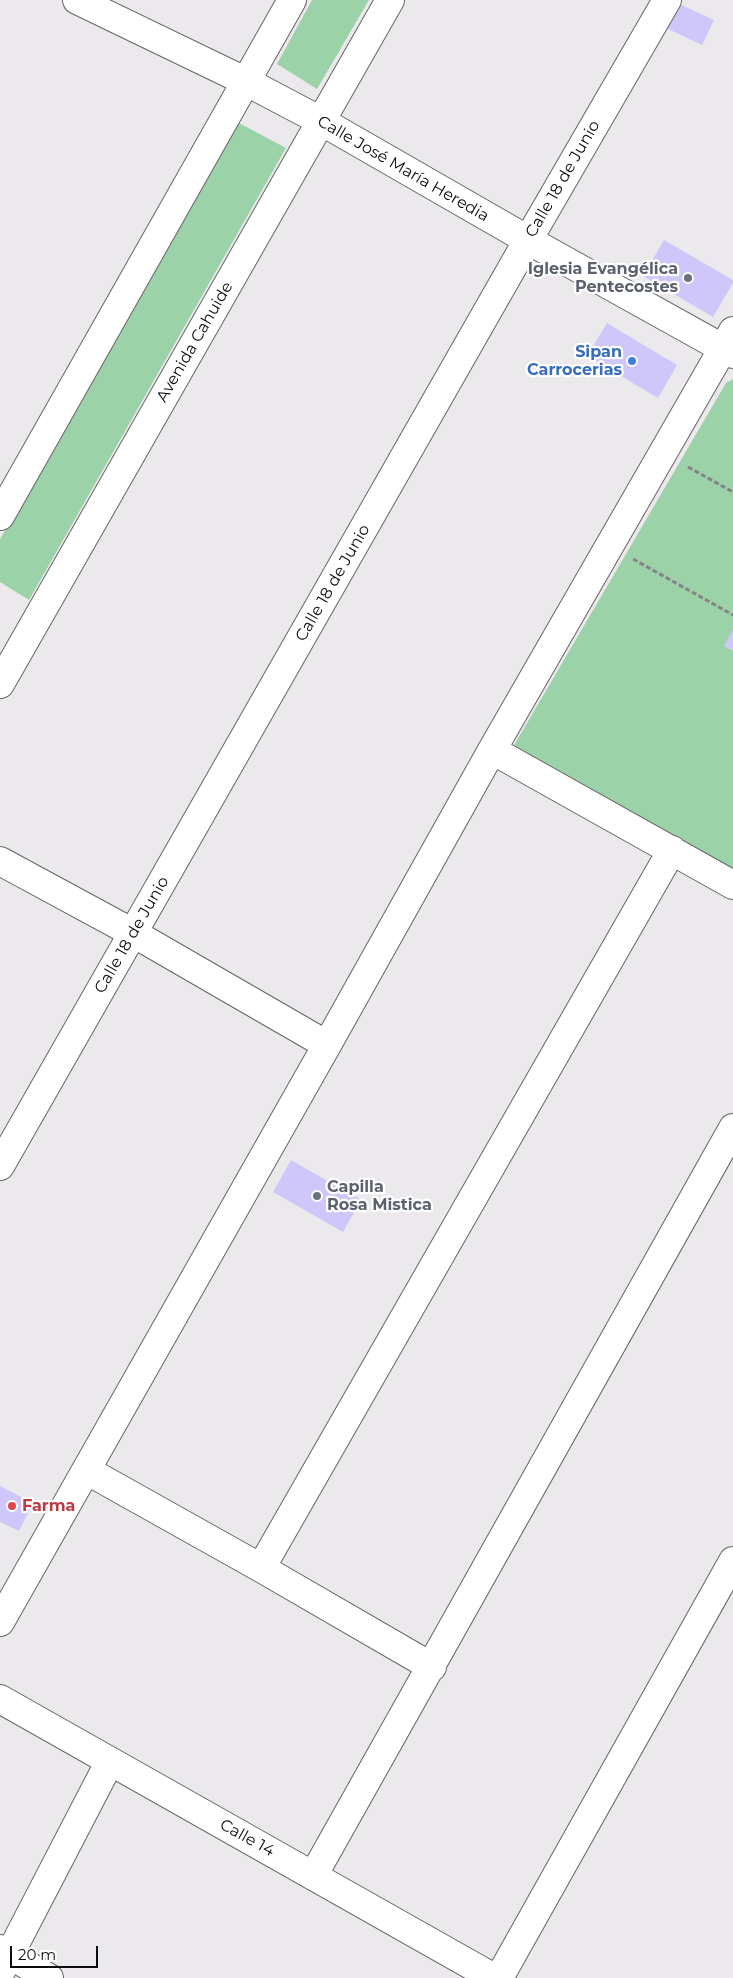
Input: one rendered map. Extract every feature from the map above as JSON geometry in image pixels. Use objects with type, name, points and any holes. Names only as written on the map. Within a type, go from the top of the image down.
[{"type":"street","name":"Calle José María Heredia","points":[[77,0],[247,82],[322,121],[528,240],[730,344]]},
{"type":"street","points":[[0,516],[292,0]]},
{"type":"street","name":"Avenida Cahuide","points":[[0,684],[390,0]]},
{"type":"street","name":"Calle 18 de Junio","points":[[0,1166],[667,0]]},
{"type":"street","points":[[0,1622],[492,750],[730,344]]},
{"type":"street","points":[[492,750],[733,885]]},
{"type":"street","points":[[261,1568],[672,850]]},
{"type":"street","points":[[0,861],[133,933],[327,1045]]},
{"type":"street","points":[[313,1876],[729,1143]]},
{"type":"street","points":[[86,1470],[432,1667]]},
{"type":"street","points":[[499,1978],[733,1560]]},
{"type":"street","name":"Calle 14","points":[[0,1699],[494,1978]]},
{"type":"street","points":[[49,1978],[3,1959],[110,1761]]},
{"type":"path","points":[[682,464],[733,492]]},
{"type":"path","points":[[629,556],[733,615]]},
{"type":"green space","points":[[312,0],[369,0],[317,89],[277,64]]},
{"type":"green space","points":[[239,123],[286,148],[29,600],[0,582],[0,539]]},
{"type":"green space","points":[[733,379],[733,870],[513,747],[726,383]]},
{"type":"building","points":[[677,3],[714,20],[702,45],[666,28]]},
{"type":"building","name":"Iglesia Evangélica Pentecostes","points":[[664,240],[733,280],[713,317],[643,276]]},
{"type":"building","name":"Sipan Carrocerias","points":[[607,323],[677,365],[658,398],[587,356]]},
{"type":"building","points":[[733,630],[733,651],[724,646]]},
{"type":"building","name":"Capilla Rosa Mistica","points":[[291,1160],[361,1200],[343,1232],[273,1192]]},
{"type":"building","points":[[0,1486],[33,1503],[19,1531],[0,1522]]},
{"type":"place","name":"Iglesia Evangélica Pentecostes","points":[[688,278]]},
{"type":"place","name":"Sipan Carrocerias","points":[[632,361]]},
{"type":"place","name":"Capilla Rosa Mistica","points":[[317,1196]]},
{"type":"place","name":"Farma","points":[[12,1506]]}]
